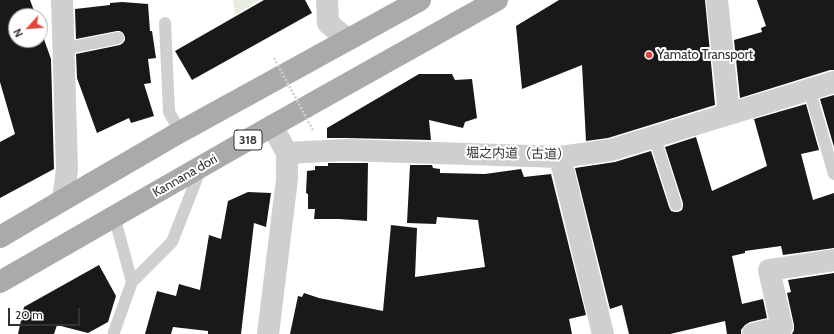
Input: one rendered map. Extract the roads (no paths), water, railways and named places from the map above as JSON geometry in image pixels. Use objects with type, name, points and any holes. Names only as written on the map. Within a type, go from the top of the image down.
[{"type":"main road","points":[[0,237],[180,132],[420,0]]},
{"type":"main road","name":"Kannana dori","points":[[0,282],[496,0]]},
{"type":"street","points":[[62,0],[67,169],[63,200]]},
{"type":"street","points":[[326,0],[328,23],[348,40]]},
{"type":"street","points":[[718,0],[729,114]]},
{"type":"street","name":"堀之内道（古道）","points":[[287,153],[344,150],[560,157],[610,150],[834,82]]},
{"type":"street","points":[[268,334],[287,179],[287,153],[272,126]]},
{"type":"street","points":[[560,157],[603,334]]},
{"type":"street","points":[[753,334],[782,327],[769,270],[834,260]]},
{"type":"lane","points":[[165,23],[169,112],[180,132]]},
{"type":"lane","points":[[63,49],[118,38]]},
{"type":"lane","points":[[809,89],[834,174]]},
{"type":"lane","points":[[654,136],[676,205]]},
{"type":"lane","points":[[114,332],[132,282],[172,242],[201,167]]},
{"type":"lane","points":[[114,216],[132,282]]},
{"type":"place","name":"Yamato Transport","points":[[649,55]]}]
